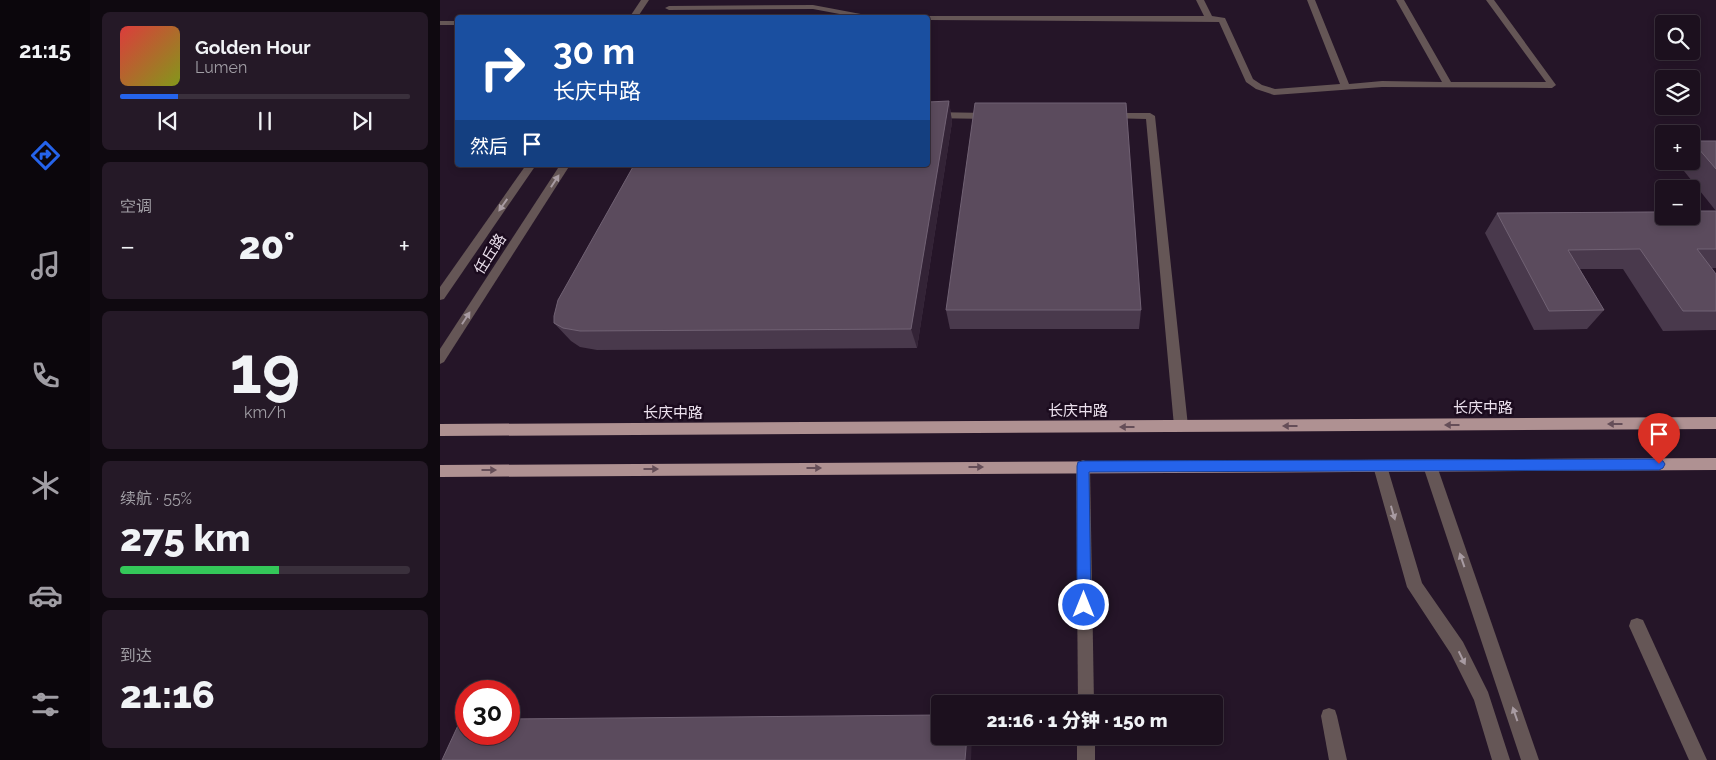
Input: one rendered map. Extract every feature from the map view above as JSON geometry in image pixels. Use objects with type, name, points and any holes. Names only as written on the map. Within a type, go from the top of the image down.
[{"type":"main road","name":"长庆中路","points":[[440,430],[1716,423]]},
{"type":"main road","points":[[440,471],[1716,464]]},
{"type":"street","points":[[635,15],[645,0]]},
{"type":"street","points":[[665,15],[674,0]]},
{"type":"street","points":[[1200,0],[1209,18]]},
{"type":"street","points":[[1311,0],[1346,88]]},
{"type":"street","points":[[1400,0],[1447,83]]},
{"type":"street","points":[[930,18],[1209,18],[1222,20],[1250,80],[1259,87],[1274,92],[1382,84],[1552,85],[1490,0]]},
{"type":"street","points":[[669,8],[813,7],[860,15]]},
{"type":"street","points":[[440,23],[455,23]]},
{"type":"street","points":[[930,115],[1005,116]]},
{"type":"street","points":[[1101,116],[1150,116],[1181,426]]},
{"type":"street","name":"任丘路","points":[[440,296],[529,167]]},
{"type":"street","name":"任丘路","points":[[440,358],[564,167]]},
{"type":"street","points":[[1083,466],[1086,695]]},
{"type":"street","points":[[1380,466],[1415,587],[1457,648],[1482,698],[1501,760]]},
{"type":"street","points":[[1430,466],[1530,760]]},
{"type":"street","points":[[1637,626],[1698,760]]},
{"type":"street","points":[[1329,716],[1338,760]]},
{"type":"street","points":[[1086,745],[1086,760]]},
{"type":"building","points":[[949,101],[911,329],[580,331],[563,328],[554,323],[558,300],[633,167],[930,167],[930,102]]},
{"type":"building","points":[[975,103],[1126,103],[1141,310],[946,310]]},
{"type":"building","points":[[1700,141],[1716,141],[1716,169],[1700,150]]},
{"type":"building","points":[[1700,211],[1716,211],[1716,249],[1697,249],[1716,274],[1716,311],[1683,311],[1640,249],[1568,250],[1604,310],[1549,311],[1497,213],[1655,212],[1655,225],[1700,225]]},
{"type":"building","points":[[931,715],[931,745],[966,745],[965,760],[442,760],[455,732],[455,745],[520,745],[520,719]]},
{"type":"route","points":[[1084,605],[1083,466],[1659,464]]}]
